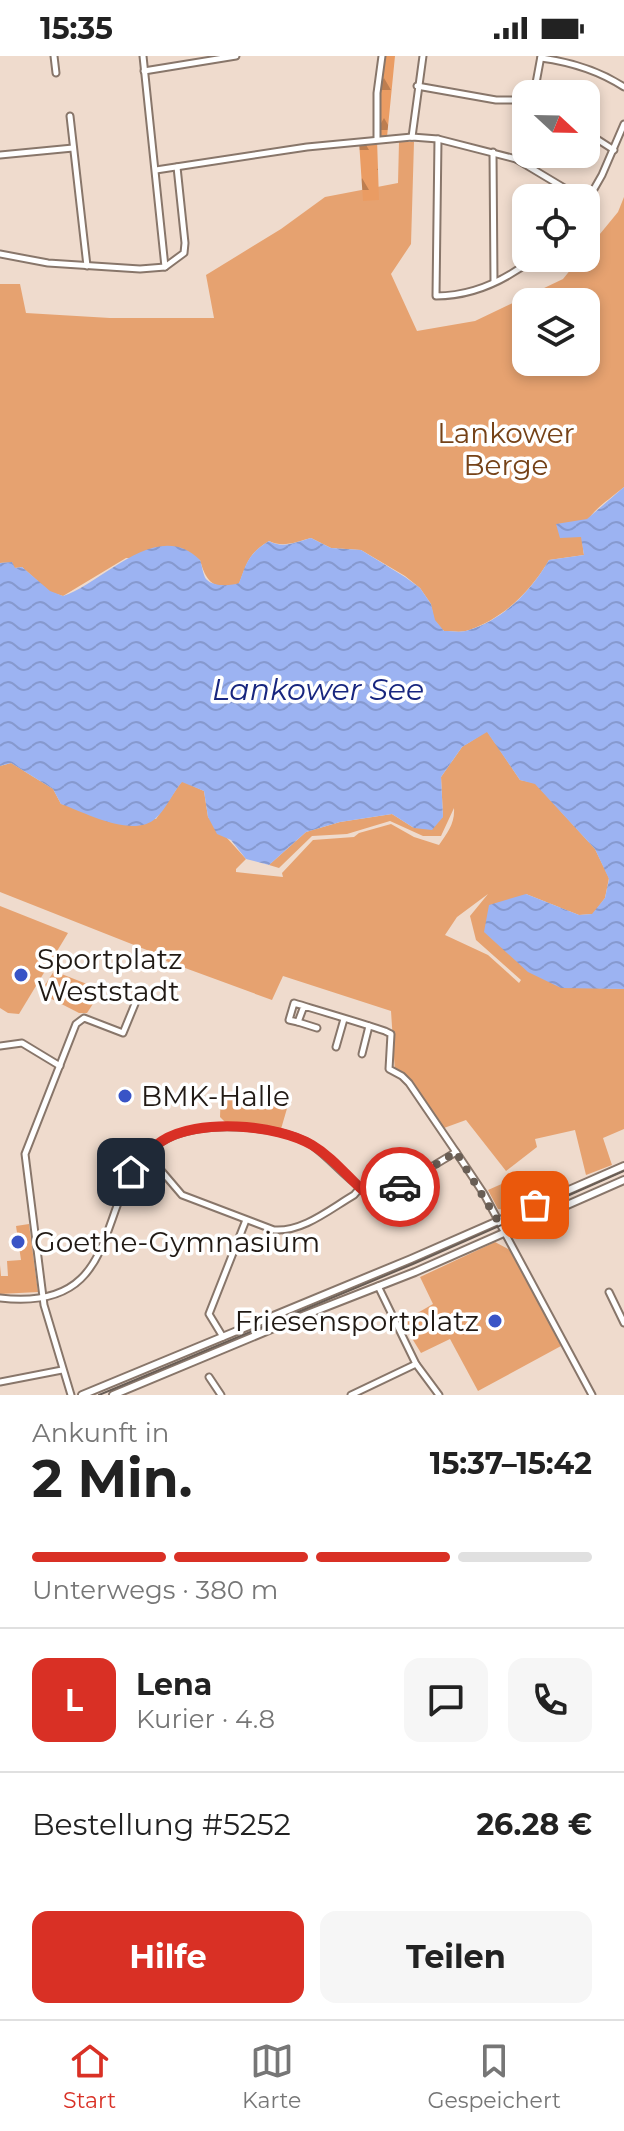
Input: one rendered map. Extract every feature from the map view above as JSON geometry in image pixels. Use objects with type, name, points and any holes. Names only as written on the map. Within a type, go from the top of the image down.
[{"type":"street","points":[[54,56],[56,73]]},
{"type":"street","points":[[143,56],[165,267]]},
{"type":"street","points":[[144,71],[236,56]]},
{"type":"street","points":[[377,139],[377,93],[382,56]]},
{"type":"street","points":[[412,137],[423,56]]},
{"type":"street","points":[[537,80],[541,57],[577,65],[624,87]]},
{"type":"street","points":[[417,86],[512,100]]},
{"type":"street","points":[[70,116],[87,266]]},
{"type":"street","points":[[595,184],[614,150],[624,124]]},
{"type":"street","points":[[156,170],[377,139],[412,137],[438,139],[512,158]]},
{"type":"street","points":[[438,139],[436,296],[465,294],[512,271]]},
{"type":"street","points":[[600,141],[614,150]]},
{"type":"street","points":[[0,155],[73,148]]},
{"type":"street","points":[[493,152],[494,282]]},
{"type":"street","points":[[0,254],[48,263],[140,269],[165,267],[184,253],[177,167]]},
{"type":"street","points":[[531,168],[557,184]]},
{"type":"street","points":[[71,1395],[44,1305],[25,1154],[79,1020],[84,1018],[123,1033],[137,999]]},
{"type":"street","points":[[317,1028],[289,1020],[294,1003],[391,1034],[389,1069],[409,1083],[456,1152],[498,1221],[592,1395]]},
{"type":"street","points":[[336,1047],[344,1019]]},
{"type":"street","points":[[362,1054],[369,1026]]},
{"type":"street","points":[[0,1046],[22,1043],[60,1066]]},
{"type":"street","points":[[0,1298],[45,1297],[81,1281],[90,1270],[131,1172],[147,1154],[170,1137],[204,1127],[284,1133],[318,1149],[368,1195],[385,1195],[456,1152]]},
{"type":"street","points":[[147,1154],[182,1195],[274,1230],[293,1230],[354,1195],[360,1188]]},
{"type":"street","points":[[82,1395],[624,1166]]},
{"type":"street","points":[[113,1395],[624,1180]]},
{"type":"street","points":[[223,1337],[209,1314],[246,1220]]},
{"type":"street","points":[[378,1286],[416,1364],[439,1395]]},
{"type":"street","points":[[609,1292],[624,1323]]},
{"type":"street","points":[[351,1395],[416,1364]]},
{"type":"street","points":[[0,1382],[62,1370]]},
{"type":"street","points":[[209,1377],[221,1395]]},
{"type":"green space","points":[[382,56],[395,56],[387,137],[377,139],[379,200],[363,201],[359,141],[377,138],[377,93]]},
{"type":"green space","name":"Lankower Berge","points":[[399,142],[414,142],[411,244],[391,274],[417,331],[475,321],[512,303],[512,376],[600,376],[600,288],[544,288],[563,279],[569,272],[600,272],[600,234],[618,212],[624,197],[624,487],[598,508],[587,523],[584,555],[549,560],[525,593],[505,611],[482,625],[460,632],[444,631],[434,620],[431,604],[420,588],[405,576],[361,550],[331,548],[311,538],[284,544],[269,541],[252,555],[239,584],[230,586],[212,583],[200,560],[126,558],[63,596],[50,592],[22,567],[14,568],[12,562],[0,563],[0,284],[20,284],[26,313],[110,318],[214,318],[206,275],[281,229],[325,197],[398,183]]},
{"type":"green space","points":[[487,731],[520,780],[535,783],[595,849],[609,878],[605,898],[593,914],[579,915],[526,894],[561,987],[624,989],[624,1129],[603,1138],[612,1165],[586,1175],[575,1130],[535,1139],[537,1147],[506,1171],[466,1120],[444,1128],[402,1076],[395,1072],[391,1011],[283,976],[272,1000],[166,961],[167,958],[0,892],[0,766],[11,763],[53,789],[61,804],[156,819],[182,781],[204,791],[208,817],[246,859],[236,872],[283,877],[282,873],[313,840],[354,837],[391,824],[414,837],[439,845],[452,824],[454,808],[441,836],[423,836],[390,821],[347,834],[312,836],[279,868],[269,865],[306,832],[340,822],[392,814],[414,828],[443,817],[441,777],[462,747]],"holes":[[[488,894],[470,916],[476,940],[521,980],[519,983],[488,955],[445,935],[457,917]]]},
{"type":"green space","name":"Sportplatz Weststadt","points":[[0,906],[68,933],[19,1014],[0,1008]]},
{"type":"green space","points":[[54,971],[102,990],[87,1013],[79,1013],[40,993]]},
{"type":"green space","points":[[221,1090],[288,1105],[281,1129],[225,1122],[220,1117]]},
{"type":"green space","points":[[515,1178],[517,1182],[522,1180],[530,1200],[508,1210],[498,1209],[488,1190]]},
{"type":"green space","points":[[29,1224],[38,1292],[0,1294],[0,1265],[1,1276],[8,1276],[7,1261],[21,1260],[16,1226]]},
{"type":"green space","name":"Friesensportplatz","points":[[495,1242],[510,1250],[561,1346],[478,1391],[450,1339],[421,1353],[402,1322],[433,1304],[420,1277]]},
{"type":"water","name":"Lankower See","points":[[624,487],[624,989],[561,988],[528,972],[484,932],[489,905],[526,894],[579,915],[592,914],[605,898],[609,879],[595,849],[535,784],[520,780],[487,732],[462,747],[441,777],[443,817],[432,830],[414,828],[392,814],[340,822],[306,832],[269,865],[246,859],[231,840],[217,834],[208,817],[204,791],[182,782],[156,818],[147,824],[123,825],[61,804],[53,789],[11,763],[0,766],[0,563],[12,562],[15,568],[22,567],[50,591],[63,596],[130,557],[166,546],[183,549],[200,560],[206,579],[227,585],[239,583],[249,559],[269,541],[284,545],[311,538],[331,548],[361,550],[420,588],[431,604],[435,620],[444,631],[463,631],[482,625],[505,611],[525,593],[549,560],[584,555],[581,537],[560,538],[556,524],[587,519]]},
{"type":"tram line","points":[[99,1395],[413,1264],[624,1171]]},
{"type":"way so far","points":[[400,1187],[456,1152],[498,1221],[535,1205]]},
{"type":"place","name":"Sportplatz Weststadt","points":[[21,975]]},
{"type":"place","name":"BMK-Halle","points":[[125,1096]]},
{"type":"place","name":"Goethe-Gymnasium","points":[[18,1242]]},
{"type":"place","name":"Friesensportplatz","points":[[495,1321]]},
{"type":"route","points":[[131,1172],[170,1137],[214,1126],[284,1133],[305,1141],[329,1157],[368,1195],[385,1195],[400,1187]]}]
